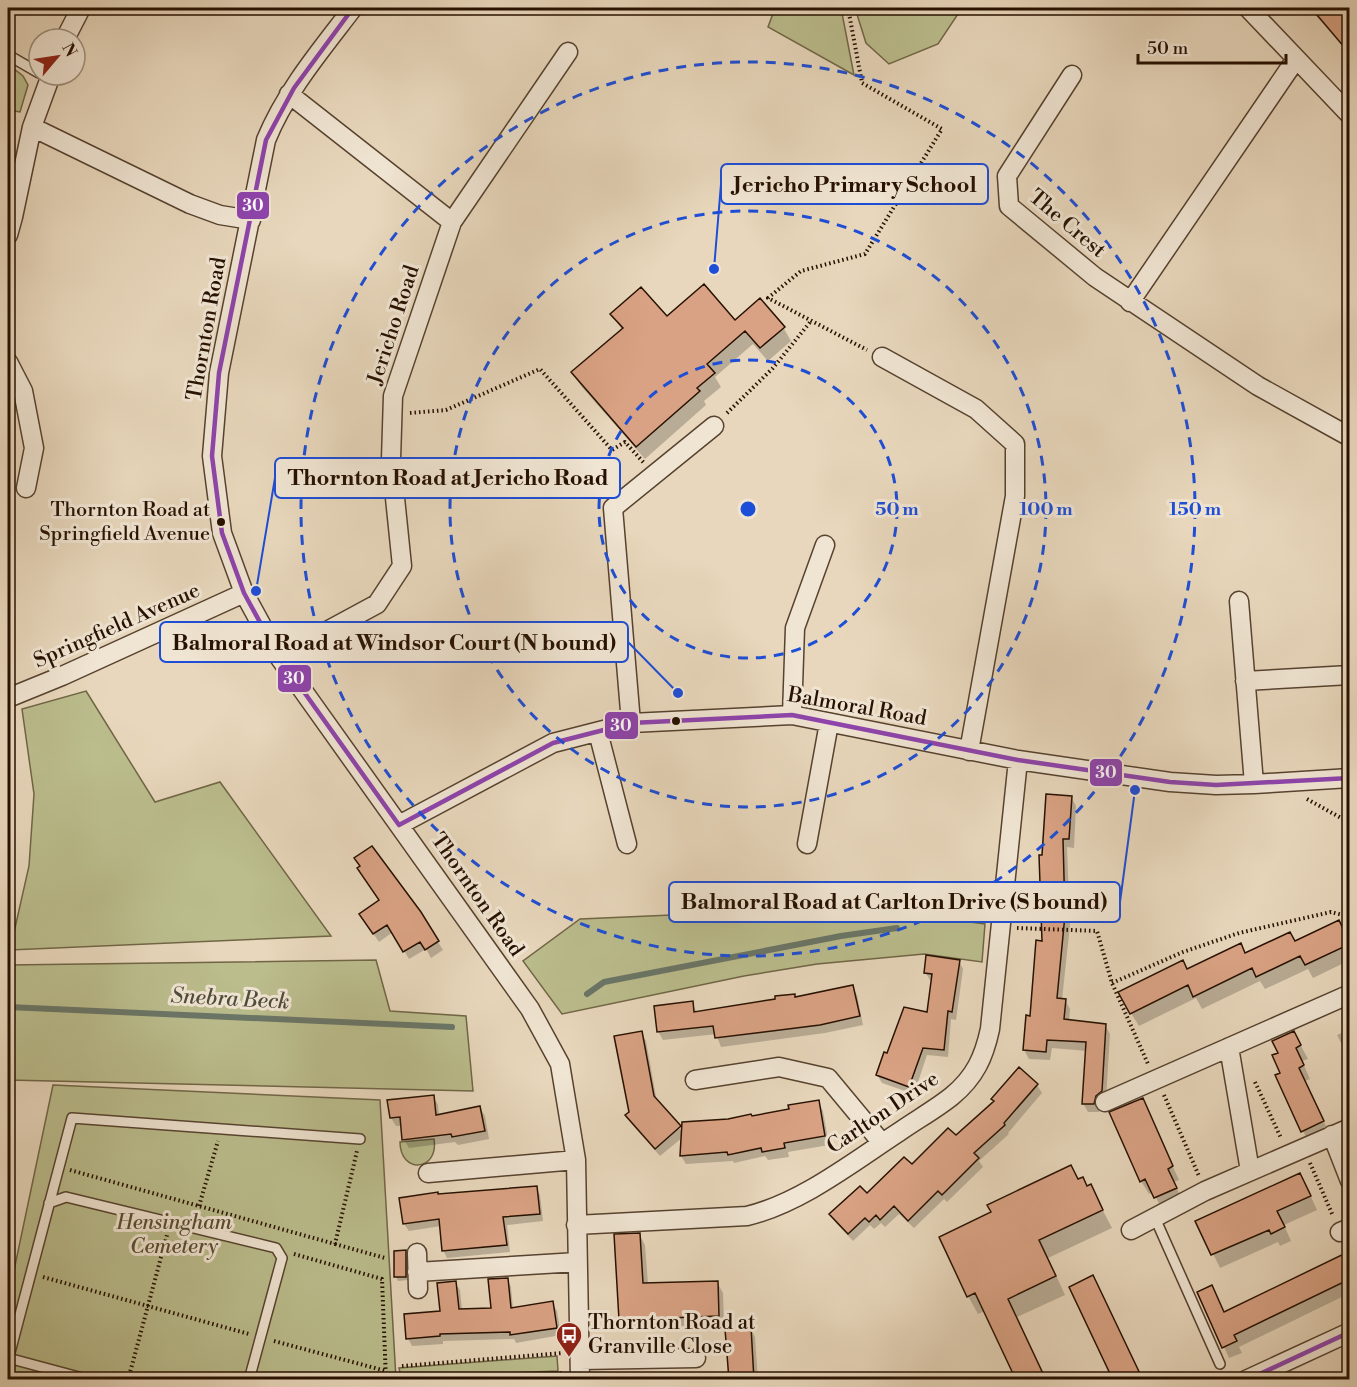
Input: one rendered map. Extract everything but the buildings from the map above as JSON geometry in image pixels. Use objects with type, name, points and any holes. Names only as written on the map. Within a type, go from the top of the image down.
[{"type":"street","points":[[71,27],[81,8]]},
{"type":"street","name":"Thornton Road","points":[[353,8],[289,94],[275,117],[266,140],[219,373],[212,456],[222,533],[244,593],[279,657],[530,1009],[560,1064],[576,1160],[580,1366]]},
{"type":"street","points":[[1248,8],[1350,115]]},
{"type":"street","name":"Jericho Road","points":[[279,657],[376,604],[402,566],[390,459],[393,396],[452,222],[568,52]]},
{"type":"street","points":[[1130,302],[1296,58]]},
{"type":"street","name":"The Crest","points":[[1072,75],[1007,176],[1009,206],[1095,278],[1130,302],[1258,386],[1350,437]]},
{"type":"street","points":[[8,235],[43,87]]},
{"type":"street","points":[[289,94],[452,222]]},
{"type":"street","points":[[32,126],[190,204],[220,215],[251,220]]},
{"type":"street","points":[[882,357],[976,409],[1015,444],[1015,496],[969,751]]},
{"type":"street","points":[[8,362],[23,391],[34,448],[26,488]]},
{"type":"street","points":[[631,723],[614,508],[714,426]]},
{"type":"street","points":[[792,715],[795,628],[825,545]]},
{"type":"street","name":"Springfield Avenue","points":[[8,698],[62,676],[244,593]]},
{"type":"street","points":[[1239,600],[1254,784]]},
{"type":"street","points":[[1245,681],[1350,675]]},
{"type":"street","name":"Balmoral Road","points":[[399,825],[552,743],[631,723],[792,715],[1018,760],[1170,782],[1216,785],[1350,778]]},
{"type":"street","points":[[807,844],[829,723]]},
{"type":"street","points":[[598,732],[627,844]]},
{"type":"street","name":"Carlton Drive","points":[[576,1226],[747,1216],[763,1213],[807,1190],[952,1096],[976,1069],[985,1054],[990,1029],[1018,760]]},
{"type":"street","points":[[1105,1102],[1350,994]]},
{"type":"street","points":[[1229,1047],[1250,1171]]},
{"type":"street","points":[[695,1080],[780,1067],[828,1078],[882,1143]]},
{"type":"street","points":[[1131,1230],[1205,1191],[1350,1128]]},
{"type":"street","points":[[1332,1135],[1350,1181]]},
{"type":"street","points":[[444,1153],[437,1172],[576,1160]]},
{"type":"street","points":[[417,1253],[418,1280],[577,1262]]},
{"type":"street","points":[[1246,1380],[1350,1332]]},
{"type":"street","points":[[580,1366],[696,1358]]},
{"type":"lane","points":[[8,55],[27,65]]},
{"type":"lane","points":[[90,1380],[8,1359],[72,1118],[360,1139]]},
{"type":"lane","points":[[49,1203],[66,1197],[276,1248],[282,1258],[249,1380]]},
{"type":"lane","points":[[1155,1218],[1220,1364]]},
{"type":"path","points":[[848,8],[862,84],[942,129],[865,254],[801,271],[768,298],[882,357]]},
{"type":"path","points":[[714,426],[773,368],[811,321]]},
{"type":"path","points":[[393,414],[446,410],[540,369],[612,450],[625,442],[655,474]]},
{"type":"path","points":[[1303,797],[1350,823]]},
{"type":"path","points":[[1112,982],[1183,952],[1239,933],[1331,912],[1350,917]]},
{"type":"path","points":[[1001,927],[1097,931],[1112,982],[1205,1191]]},
{"type":"path","points":[[1251,1073],[1345,1230]]},
{"type":"path","points":[[200,1206],[221,1129]]},
{"type":"path","points":[[335,1244],[360,1139]]},
{"type":"path","points":[[59,1167],[385,1258]]},
{"type":"path","points":[[128,1380],[170,1222]]},
{"type":"path","points":[[276,1248],[382,1279],[386,1380]]},
{"type":"path","points":[[30,1274],[386,1371]]},
{"type":"path","points":[[402,1365],[580,1366]]},
{"type":"path","points":[[407,1380],[580,1366]]},
{"type":"green space","points":[[775,8],[841,8],[854,75],[768,27]]},
{"type":"green space","points":[[855,8],[962,8],[938,44],[889,64],[866,43]]},
{"type":"green space","points":[[8,64],[23,76],[27,87],[20,112],[8,110]]},
{"type":"green space","points":[[86,691],[155,802],[220,782],[331,936],[10,950],[29,866],[34,794],[22,709]]},
{"type":"green space","points":[[858,907],[985,924],[982,962],[924,954],[817,964],[744,976],[562,1014],[523,961],[580,919]]},
{"type":"green space","points":[[376,960],[390,1011],[466,1016],[473,1091],[8,1080],[8,965]]},
{"type":"green space","name":"Hensingham Cemetery","points":[[53,1085],[380,1100],[396,1379],[27,1380],[8,1375],[8,1299]]},
{"type":"green space","points":[[434,1139],[431,1158],[425,1163],[412,1164],[406,1160],[400,1142]]},
{"type":"green space","points":[[557,1356],[558,1371],[401,1377],[399,1368]]},
{"type":"waterway","name":"Snebra Beck","points":[[587,994],[604,982],[841,936],[897,928]]},
{"type":"waterway","name":"Snebra Beck","points":[[8,1007],[452,1027]]},
{"type":"transit line","name":"30","points":[[353,8],[294,88],[266,140],[219,373],[212,456],[222,533],[244,593],[279,657],[399,825]]},
{"type":"transit line","name":"30","points":[[399,825],[553,743],[631,723],[792,715],[1018,760],[1170,782],[1216,785],[1350,778]]},
{"type":"transit line","name":"30","points":[[1247,1380],[1350,1332]]},
{"type":"place","name":"Jericho Primary School","points":[[714,269]]},
{"type":"place","name":"Thornton Road at Springfield Avenue","points":[[221,522]]},
{"type":"place","name":"Thornton Road at Jericho Road","points":[[256,591]]},
{"type":"place","name":"Balmoral Road at Windsor Court (N bound)","points":[[678,693]]},
{"type":"place","name":"Balmoral Road at Carlton Drive (S bound)","points":[[1135,790]]},
{"type":"place","name":"Thornton Road at Granville Close","points":[[569,1358]]}]
